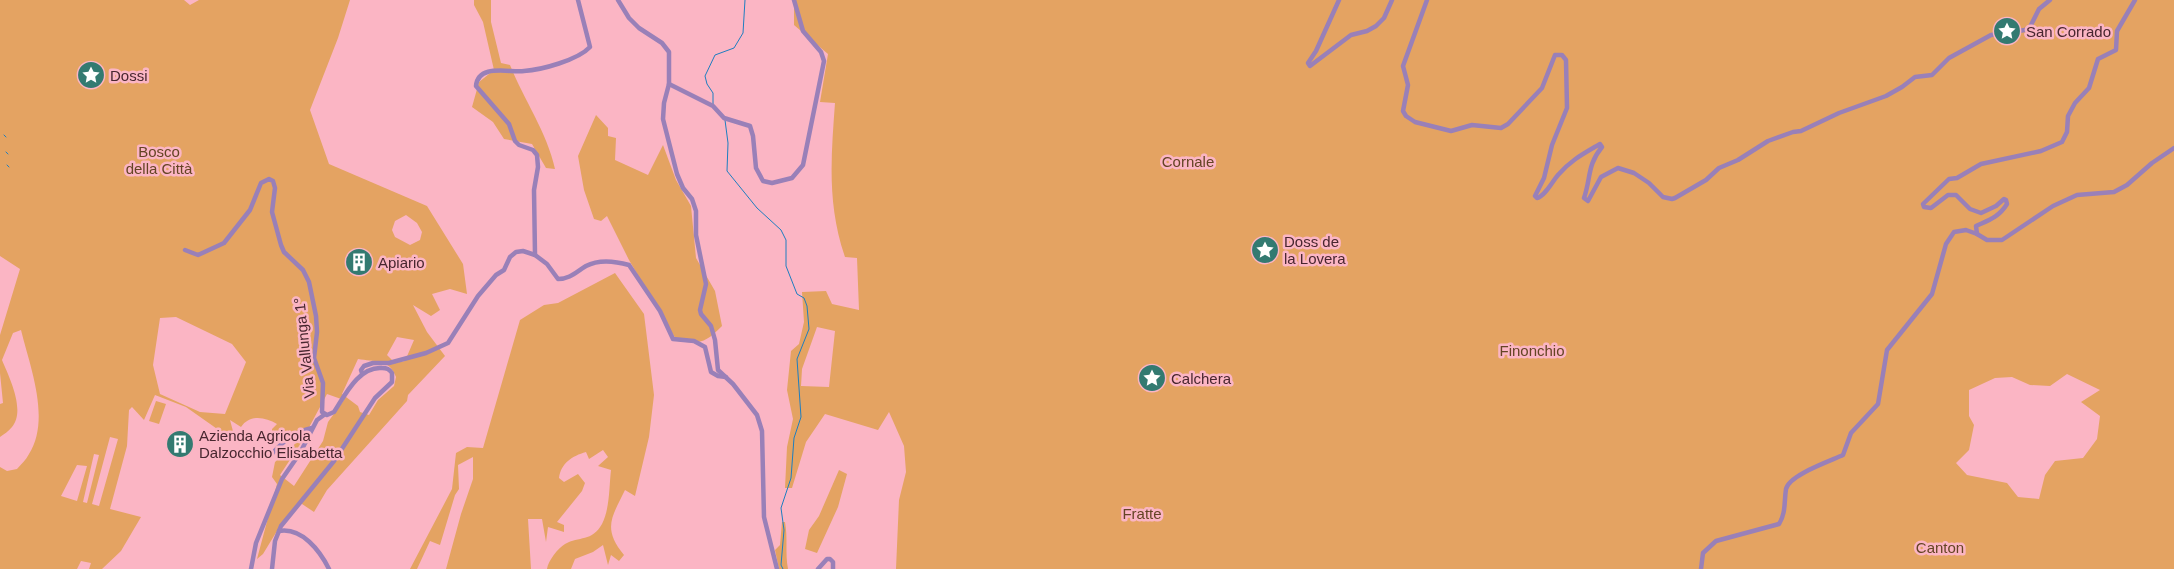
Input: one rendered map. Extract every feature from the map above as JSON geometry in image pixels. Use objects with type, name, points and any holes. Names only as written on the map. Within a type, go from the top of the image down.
[{"type":"street","points":[[535,255],[534,198],[535,176],[538,168],[537,155],[533,150],[518,145],[509,124],[476,86],[476,82],[492,70],[525,71],[566,61],[587,50],[590,47],[578,0]]},
{"type":"street","points":[[618,0],[629,18],[639,28],[662,43],[668,52],[669,84],[664,103],[663,119],[677,174],[683,188],[692,199],[696,211],[696,235],[706,284],[700,314],[707,320],[713,333],[718,350],[716,365],[718,370],[726,376],[757,415],[762,431],[764,516],[777,569]]},
{"type":"street","points":[[669,84],[706,102],[724,118],[750,126],[753,136],[756,168],[763,181],[772,183],[792,178],[803,165],[824,61],[821,52],[803,31],[794,0]]},
{"type":"street","points":[[1339,0],[1316,51],[1308,63],[1310,66],[1343,40],[1376,26],[1384,18],[1392,0]]},
{"type":"street","points":[[1426,0],[1402,66],[1408,84],[1404,106],[1406,116],[1423,125],[1439,126],[1451,130],[1472,125],[1500,128],[1508,124],[1542,88],[1555,55],[1562,54],[1566,60],[1565,91],[1567,108],[1552,145],[1544,178],[1535,196],[1537,198],[1541,196],[1573,159],[1600,144],[1602,147],[1591,162],[1588,172],[1588,184],[1584,198],[1588,201],[1601,177],[1618,168],[1634,173],[1649,183],[1663,197],[1672,200],[1706,180],[1719,168],[1738,160],[1768,140],[1802,131],[1839,113],[1886,96],[1902,88],[1915,77],[1932,75],[1949,58],[1991,35],[2025,30],[2030,27],[2039,9],[2050,0]]},
{"type":"street","points":[[1977,234],[1976,226],[1988,222],[2002,212],[2007,204],[2006,200],[1981,213],[1970,209],[1956,195],[1948,195],[1931,208],[1924,207],[1923,204],[1950,179],[1958,178],[1981,164],[2041,151],[2062,142],[2067,132],[2066,124],[2070,110],[2089,88],[2098,59],[2116,50],[2118,31],[2135,0]]},
{"type":"street","points":[[1701,569],[1703,553],[1716,541],[1779,524],[1784,516],[1787,486],[1796,476],[1843,455],[1851,432],[1878,404],[1887,350],[1932,294],[1946,244],[1954,232],[1966,230],[1988,240],[2002,240],[2053,206],[2072,198],[2114,192],[2127,185],[2152,163],[2174,148]]},
{"type":"street","name":"Via Vallunga 1°","points":[[185,250],[198,255],[224,243],[250,210],[261,183],[268,179],[273,181],[276,188],[272,212],[281,245],[284,252],[303,270],[308,282],[316,316],[317,332],[314,358],[323,383],[322,412],[324,414],[334,412],[362,373]]},
{"type":"street","points":[[362,373],[362,370],[369,365],[389,363],[433,350],[448,343],[478,296],[496,275],[504,270],[514,253],[522,251],[535,255],[546,264],[558,279],[566,279],[593,263],[615,261],[629,265],[660,311],[673,339],[694,342],[705,347],[711,372],[718,376],[726,376]]},
{"type":"street","points":[[272,569],[279,531],[290,514],[334,461],[375,398],[392,382],[392,373],[388,368],[373,368],[362,373]]},
{"type":"street","points":[[251,569],[256,544],[282,479],[300,452],[312,428],[324,414]]},
{"type":"street","points":[[270,456],[298,431],[312,428]]},
{"type":"street","points":[[279,531],[290,530],[304,537],[325,559],[329,569]]},
{"type":"street","points":[[818,569],[827,559],[830,559],[834,562],[833,569]]},
{"type":"green space","name":"Bosco della Città","points":[[0,0],[184,0],[190,5],[199,0],[350,0],[338,38],[310,110],[329,164],[427,206],[463,264],[467,294],[450,289],[432,294],[440,310],[431,316],[413,305],[427,332],[445,356],[408,395],[407,401],[327,490],[314,512],[299,502],[280,526],[263,554],[257,559],[277,484],[272,477],[275,462],[296,443],[296,437],[290,430],[282,436],[272,435],[272,429],[277,424],[263,418],[253,418],[241,427],[230,420],[234,435],[230,438],[186,407],[155,395],[144,420],[132,407],[129,410],[127,446],[110,509],[141,517],[121,551],[102,569],[89,569],[91,563],[81,561],[77,569],[0,569],[0,467],[7,471],[17,469],[28,456],[35,440],[39,409],[37,393],[21,330],[13,333],[2,360],[15,394],[17,412],[16,420],[12,427],[0,437],[0,404],[3,403],[0,373],[0,335],[20,269],[0,256]],"holes":[[[406,215],[417,223],[422,232],[420,240],[410,245],[395,237],[392,230],[395,221]],[[176,317],[232,344],[246,362],[225,414],[200,412],[160,394],[153,365],[160,318]],[[397,337],[414,340],[405,361],[395,363],[387,355]],[[358,359],[385,364],[393,371],[396,377],[394,386],[378,400],[369,415],[360,412],[358,406],[342,394]],[[327,394],[344,400],[328,422],[323,441],[294,486],[280,475],[299,446]],[[110,437],[118,439],[99,506],[92,504]],[[94,454],[99,455],[87,503],[83,502]],[[77,465],[87,466],[77,501],[61,496]]]},
{"type":"green space","points":[[474,0],[491,0],[491,22],[501,63],[510,65],[547,142],[555,169],[546,168],[532,144],[504,139],[493,122],[472,107],[479,82],[494,70],[483,22],[474,5]]},
{"type":"green space","name":"Finonchio","points":[[794,0],[2174,0],[2174,569],[896,569],[899,500],[906,472],[904,446],[889,412],[878,430],[825,414],[806,442],[792,488],[785,488],[787,447],[793,419],[787,390],[791,351],[799,344],[804,322],[802,292],[826,291],[832,304],[859,310],[857,258],[845,257],[835,218],[832,181],[832,143],[835,103],[820,102],[828,54],[794,25]],"holes":[[[817,327],[835,331],[829,387],[801,386],[802,369]],[[2067,374],[2100,390],[2081,402],[2100,416],[2097,439],[2083,458],[2055,461],[2045,475],[2039,499],[2018,497],[2007,483],[1967,475],[1956,463],[1969,450],[1974,425],[1969,416],[1969,390],[1995,378],[2012,377],[2030,385],[2050,386]]]},
{"type":"green space","points":[[596,115],[608,128],[608,136],[616,138],[615,160],[648,175],[663,145],[676,180],[691,206],[696,258],[715,291],[722,326],[707,339],[697,342],[677,341],[629,260],[607,216],[601,221],[594,219],[584,190],[578,156]]},
{"type":"green space","points":[[615,273],[644,314],[654,395],[649,437],[635,496],[625,490],[611,522],[613,537],[624,555],[619,561],[611,555],[608,565],[603,545],[593,552],[575,559],[571,569],[547,569],[551,559],[562,546],[594,534],[605,518],[611,470],[598,466],[608,457],[603,450],[589,459],[586,452],[576,456],[562,468],[559,478],[564,482],[578,474],[585,483],[582,491],[557,522],[564,525],[564,532],[548,527],[546,542],[542,519],[528,519],[531,569],[446,569],[473,479],[473,457],[458,465],[459,489],[455,495],[440,545],[430,541],[417,569],[410,569],[452,489],[456,453],[467,447],[483,448],[520,320],[544,305],[558,303]]},
{"type":"green space","points":[[156,401],[166,404],[159,424],[149,421]]},
{"type":"green space","points":[[839,470],[847,474],[838,507],[817,553],[805,549],[809,530],[819,516]]},
{"type":"green space","points":[[782,522],[785,522],[786,528],[788,569],[779,569],[775,550],[780,545]]},
{"type":"waterway","points":[[713,104],[713,93],[707,84],[705,76],[715,55],[734,48],[743,33],[745,0]]},
{"type":"waterway","points":[[725,120],[728,143],[727,171],[757,208],[781,230],[786,240],[786,266],[797,294],[804,298],[807,306],[809,329],[797,359],[801,417],[794,438],[791,478],[781,508],[784,530],[781,565],[783,569]]},
{"type":"place","name":"San Corrado","points":[[2007,31]]},
{"type":"place","name":"Dossi","points":[[91,75]]},
{"type":"place","name":"Doss de la Lovera","points":[[1265,250]]},
{"type":"place","name":"Apiario","points":[[359,262]]},
{"type":"place","name":"Calchera","points":[[1152,378]]},
{"type":"place","name":"Azienda Agricola Dalzocchio Elisabetta","points":[[180,444]]},
{"type":"park label","name":"Cornale","points":[[1188,161]]},
{"type":"park label","name":"Fratte","points":[[1142,513]]},
{"type":"park label","name":"Canton","points":[[1940,547]]}]
